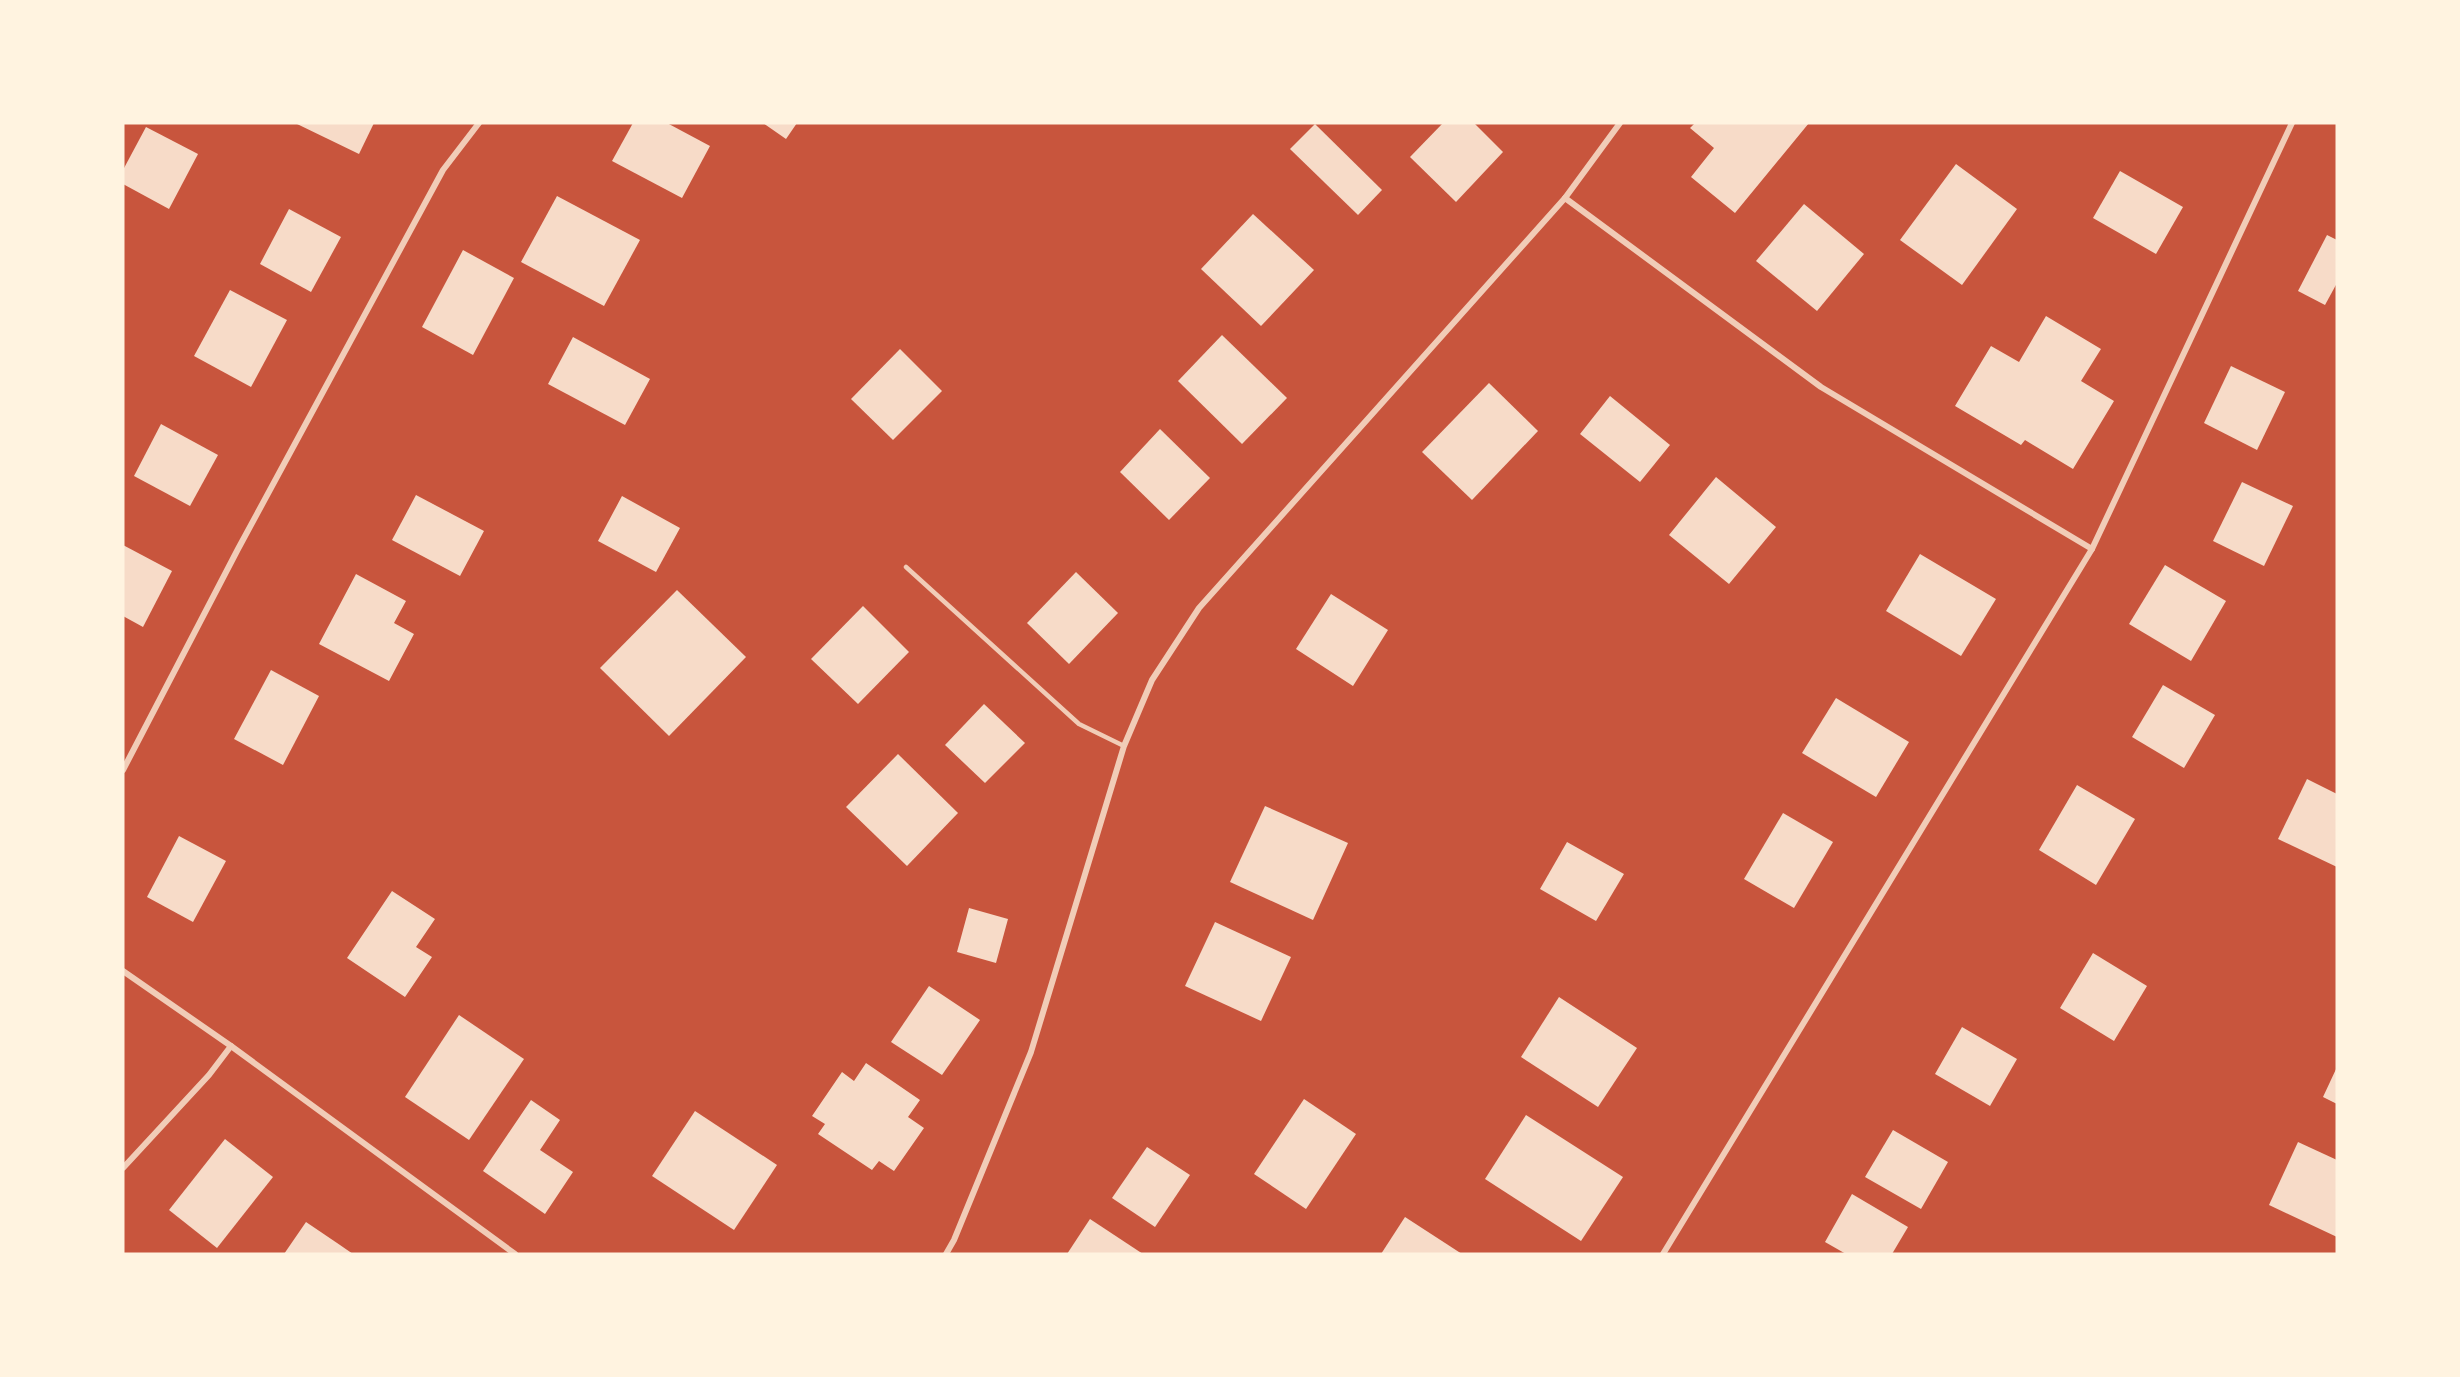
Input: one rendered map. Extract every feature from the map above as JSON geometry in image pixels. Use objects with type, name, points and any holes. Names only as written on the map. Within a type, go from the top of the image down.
[{"type":"street","points":[[123,770],[238,549],[443,170],[479,123]]},
{"type":"street","points":[[946,1254],[954,1240],[1031,1052],[1124,746],[1152,680],[1198,608],[1565,198],[1620,123]]},
{"type":"street","points":[[1663,1254],[2092,549],[2292,123]]},
{"type":"street","points":[[1565,198],[1821,387],[2092,549]]},
{"type":"street","points":[[123,971],[231,1046],[514,1254]]},
{"type":"street","points":[[123,1168],[209,1075],[231,1046]]},
{"type":"lane","points":[[906,567],[1079,724],[1124,746]]},
{"type":"building","points":[[295,123],[374,123],[359,154]]},
{"type":"building","points":[[633,123],[667,123],[710,146],[682,198],[612,161]]},
{"type":"building","points":[[763,123],[797,123],[786,139]]},
{"type":"building","points":[[1443,123],[1474,123],[1503,152],[1456,202],[1410,157]]},
{"type":"building","points":[[1695,123],[1809,123],[1735,213],[1691,177],[1714,148],[1690,128]]},
{"type":"building","points":[[1315,124],[1382,190],[1358,215],[1290,149]]},
{"type":"building","points":[[146,127],[198,154],[169,209],[123,184],[123,170]]},
{"type":"building","points":[[1956,164],[2017,209],[1962,285],[1900,240]]},
{"type":"building","points":[[2120,171],[2183,207],[2156,254],[2093,218]]},
{"type":"building","points":[[557,196],[640,240],[604,306],[521,262]]},
{"type":"building","points":[[1804,204],[1864,254],[1817,311],[1756,261]]},
{"type":"building","points":[[289,209],[341,237],[311,292],[260,264]]},
{"type":"building","points":[[1253,214],[1314,270],[1261,326],[1201,269]]},
{"type":"building","points":[[2327,235],[2337,240],[2337,283],[2325,305],[2298,291]]},
{"type":"building","points":[[463,250],[514,278],[473,355],[422,327]]},
{"type":"building","points":[[230,290],[287,320],[251,387],[194,356]]},
{"type":"building","points":[[2046,316],[2101,349],[2081,381],[2114,401],[2073,469],[2025,440],[2021,445],[1955,406],[1991,346],[2019,362]]},
{"type":"building","points":[[1222,335],[1287,398],[1242,444],[1178,381]]},
{"type":"building","points":[[573,337],[650,379],[625,425],[548,384]]},
{"type":"building","points":[[900,349],[942,391],[893,440],[851,399]]},
{"type":"building","points":[[2231,366],[2285,392],[2257,450],[2204,423]]},
{"type":"building","points":[[1489,383],[1538,431],[1472,500],[1422,452]]},
{"type":"building","points":[[1610,396],[1670,445],[1640,482],[1580,434]]},
{"type":"building","points":[[161,424],[218,455],[190,506],[134,476]]},
{"type":"building","points":[[1160,429],[1210,478],[1169,520],[1120,472]]},
{"type":"building","points":[[1716,477],[1776,527],[1729,584],[1669,535]]},
{"type":"building","points":[[2242,482],[2293,506],[2264,566],[2213,541]]},
{"type":"building","points":[[416,495],[484,531],[460,576],[392,540]]},
{"type":"building","points":[[622,496],[680,528],[656,572],[598,541]]},
{"type":"building","points":[[123,545],[172,571],[143,627],[123,616]]},
{"type":"building","points":[[1920,554],[1996,599],[1961,656],[1886,611]]},
{"type":"building","points":[[2165,565],[2226,601],[2191,661],[2129,624]]},
{"type":"building","points":[[1076,572],[1118,613],[1069,664],[1027,623]]},
{"type":"building","points":[[356,574],[406,601],[394,623],[414,634],[389,681],[319,644]]},
{"type":"building","points":[[677,590],[746,657],[669,736],[600,668]]},
{"type":"building","points":[[1331,594],[1388,630],[1353,686],[1296,649]]},
{"type":"building","points":[[863,606],[909,652],[858,704],[811,659]]},
{"type":"building","points":[[271,670],[319,696],[283,765],[234,739]]},
{"type":"building","points":[[2163,685],[2215,715],[2184,768],[2132,737]]},
{"type":"building","points":[[1836,698],[1909,742],[1876,797],[1802,753]]},
{"type":"building","points":[[984,704],[1025,743],[985,783],[945,745]]},
{"type":"building","points":[[898,754],[958,813],[907,866],[846,807]]},
{"type":"building","points":[[2307,779],[2337,794],[2337,867],[2278,839]]},
{"type":"building","points":[[2077,785],[2135,819],[2096,885],[2039,850]]},
{"type":"building","points":[[1265,806],[1348,843],[1313,920],[1230,882]]},
{"type":"building","points":[[1783,813],[1833,842],[1794,908],[1744,879]]},
{"type":"building","points":[[179,836],[226,861],[193,922],[147,897]]},
{"type":"building","points":[[1567,842],[1624,874],[1596,921],[1540,889]]},
{"type":"building","points":[[392,891],[435,919],[416,947],[432,957],[405,997],[347,958]]},
{"type":"building","points":[[969,908],[1008,919],[996,963],[957,952]]},
{"type":"building","points":[[1215,922],[1291,957],[1261,1021],[1185,986]]},
{"type":"building","points":[[2093,953],[2147,986],[2114,1041],[2060,1008]]},
{"type":"building","points":[[929,986],[980,1020],[942,1075],[891,1042]]},
{"type":"building","points":[[1559,997],[1637,1048],[1598,1107],[1521,1057]]},
{"type":"building","points":[[459,1015],[524,1059],[469,1140],[405,1097]]},
{"type":"building","points":[[1962,1027],[2017,1059],[1990,1106],[1935,1074]]},
{"type":"building","points":[[866,1063],[920,1100],[908,1117],[924,1128],[894,1171],[879,1161],[872,1170],[818,1134],[825,1124],[812,1116],[842,1072],[854,1081]]},
{"type":"building","points":[[2337,1067],[2337,1104],[2323,1097]]},
{"type":"building","points":[[1304,1099],[1356,1134],[1306,1209],[1254,1174]]},
{"type":"building","points":[[531,1100],[560,1120],[540,1150],[573,1172],[545,1214],[483,1171]]},
{"type":"building","points":[[695,1111],[777,1165],[734,1230],[652,1176]]},
{"type":"building","points":[[1526,1115],[1623,1177],[1581,1241],[1485,1179]]},
{"type":"building","points":[[1893,1130],[1948,1162],[1921,1209],[1865,1177]]},
{"type":"building","points":[[225,1139],[273,1177],[217,1248],[169,1210]]},
{"type":"building","points":[[2298,1142],[2337,1160],[2337,1237],[2269,1205]]},
{"type":"building","points":[[1147,1147],[1190,1175],[1155,1227],[1112,1198]]},
{"type":"building","points":[[1852,1194],[1908,1227],[1892,1254],[1846,1254],[1825,1242]]},
{"type":"building","points":[[1405,1217],[1462,1254],[1381,1254]]},
{"type":"building","points":[[1090,1219],[1143,1254],[1067,1254]]},
{"type":"building","points":[[306,1222],[340,1245],[353,1254],[284,1254]]}]
